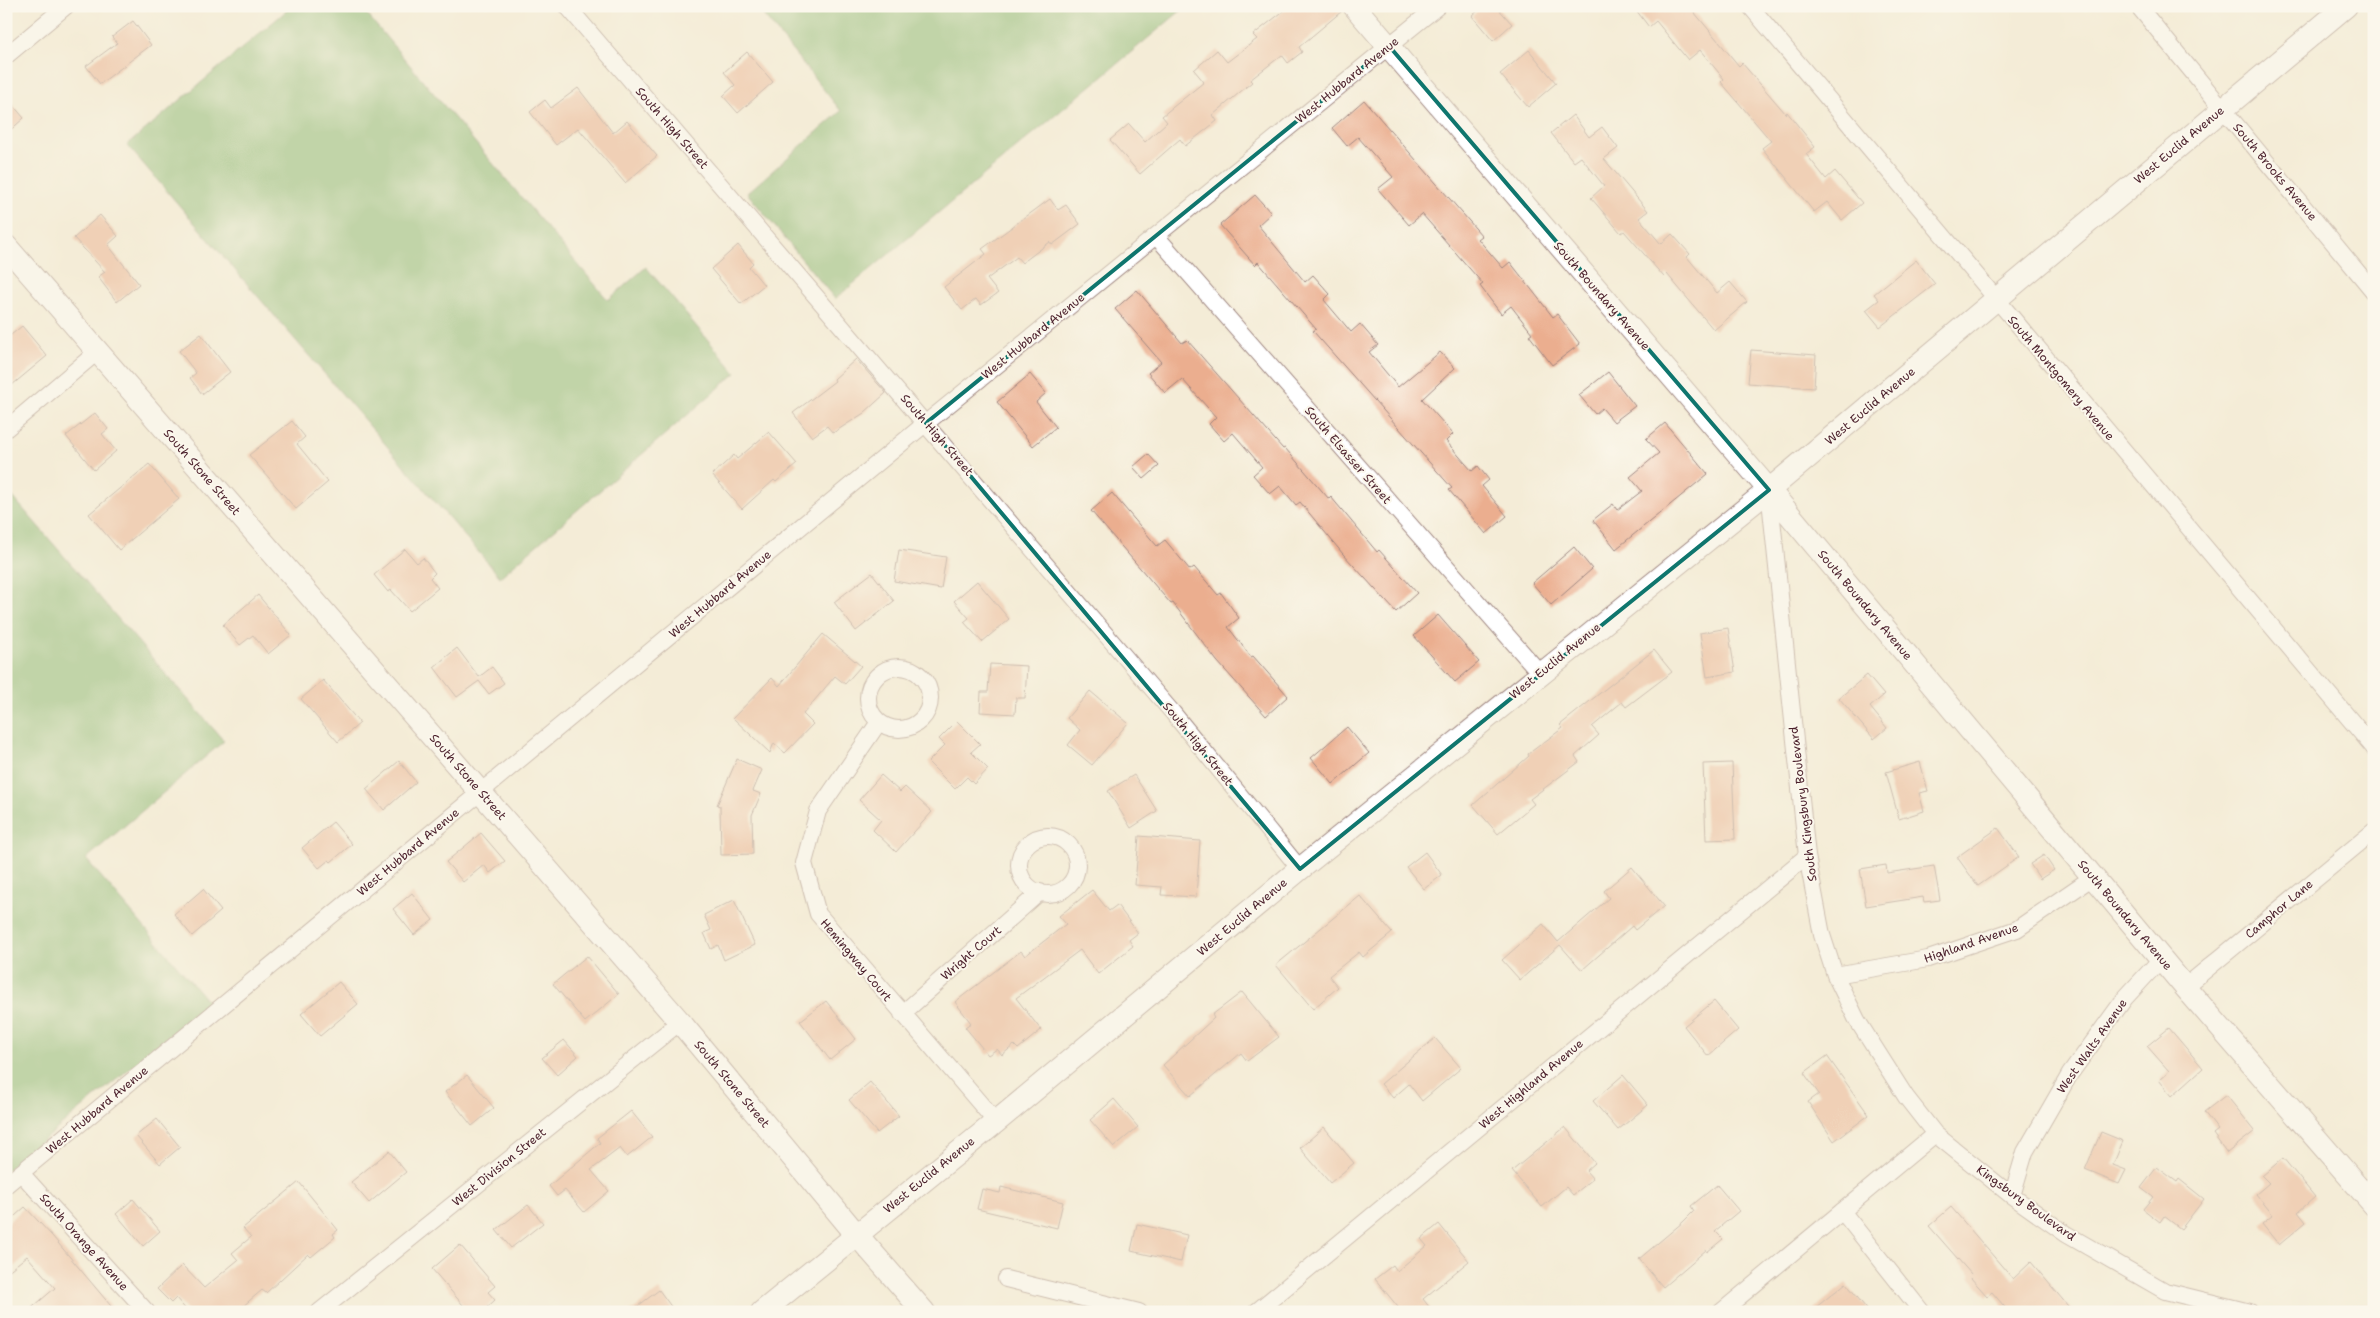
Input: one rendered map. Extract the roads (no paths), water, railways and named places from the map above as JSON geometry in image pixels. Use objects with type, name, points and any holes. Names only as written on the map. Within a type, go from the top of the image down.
[{"type":"street","points":[[6,56],[66,6]]},
{"type":"street","name":"South High Street","points":[[567,6],[1173,712],[1300,869]]},
{"type":"street","name":"South Boundary Avenue","points":[[1354,6],[1769,490],[2185,987],[2374,1204]]},
{"type":"street","name":"West Hubbard Avenue","points":[[6,1185],[926,423],[1438,6]]},
{"type":"street","name":"South Montgomery Avenue","points":[[1750,6],[2374,748]]},
{"type":"street","name":"South Brooks Avenue","points":[[2138,6],[2374,292]]},
{"type":"street","name":"West Euclid Avenue","points":[[762,1312],[996,1122],[1300,869],[1540,673],[1769,490],[1997,300],[2222,108],[2346,6]]},
{"type":"street","name":"South Elsasser Street","points":[[1156,236],[1540,673]]},
{"type":"street","name":"South Stone Street","points":[[6,246],[680,1022],[856,1234],[924,1312]]},
{"type":"street","points":[[6,429],[97,352]]},
{"type":"street","name":"South Kingsbury Boulevard","points":[[1769,490],[1807,856],[1822,935],[1835,975],[1857,1020],[1906,1097]]},
{"type":"street","name":"Hemingway Court","points":[[879,722],[818,811],[804,863],[818,914],[996,1122]]},
{"type":"street","name":"Camphor Lane","points":[[2185,987],[2374,831]]},
{"type":"street","name":"West Highland Avenue","points":[[1256,1312],[1807,856]]},
{"type":"street","name":"Highland Avenue","points":[[1835,975],[1928,960],[2017,929],[2093,877]]},
{"type":"street","name":"Wright Court","points":[[902,1014],[1040,892]]},
{"type":"street","name":"West Walts Avenue","points":[[2012,1196],[2025,1152],[2070,1074],[2125,998],[2162,958]]},
{"type":"street","name":"West Division Street","points":[[318,1312],[680,1022]]},
{"type":"street","name":"Kingsbury Boulevard","points":[[1906,1097],[1935,1134],[2012,1196],[2066,1234],[2165,1291],[2250,1312]]},
{"type":"street","points":[[1721,1312],[1935,1134]]},
{"type":"street","name":"South Orange Avenue","points":[[21,1173],[147,1312]]},
{"type":"street","points":[[1842,1211],[1922,1312]]},
{"type":"street","points":[[1006,1279],[1139,1312]]}]
